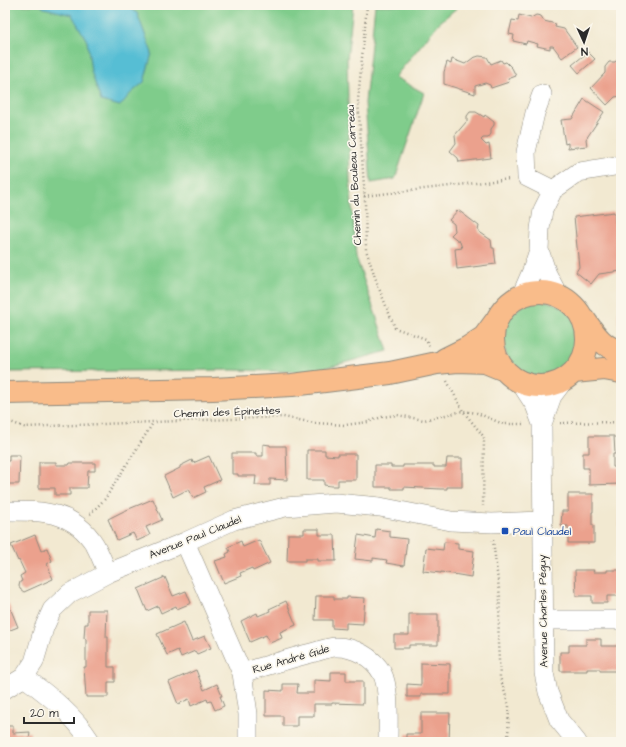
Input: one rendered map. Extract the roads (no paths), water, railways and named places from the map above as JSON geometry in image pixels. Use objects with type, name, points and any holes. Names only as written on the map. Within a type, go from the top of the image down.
[{"type":"main road","points":[[437,363],[467,348],[484,337],[495,322],[501,310],[522,294],[534,291],[558,295],[568,301],[576,308],[600,341],[614,350],[621,351]]},
{"type":"main road","points":[[569,376],[582,360],[587,346],[587,332],[583,318]]},
{"type":"main road","points":[[495,322],[492,338],[494,354],[502,369],[510,377],[520,382],[535,386],[550,386],[569,376],[604,369],[621,372]]},
{"type":"main road","points":[[5,393],[213,389],[292,385],[390,373],[437,363],[458,361],[485,362],[502,369]]},
{"type":"street","points":[[542,94],[534,113],[526,152],[527,177],[553,190]]},
{"type":"street","points":[[522,294],[539,250],[543,210],[553,190],[579,172],[621,165]]},
{"type":"street","points":[[539,250],[547,274],[558,295]]},
{"type":"street","name":"Avenue Charles Péguy","points":[[569,376],[552,396],[542,424],[544,673],[548,692],[559,720],[577,742]]},
{"type":"street","name":"Avenue Charles Péguy","points":[[520,382],[535,405],[542,424]]},
{"type":"street","name":"Avenue Paul Claudel","points":[[5,689],[24,677],[34,662],[44,628],[52,610],[70,593],[108,573],[185,542],[234,520],[285,507],[336,503],[380,507],[451,521],[492,523],[542,521]]},
{"type":"street","points":[[5,511],[48,512],[65,517],[79,526],[94,544],[108,573]]},
{"type":"street","name":"Rue André Gide","points":[[185,542],[242,673],[248,714],[248,742]]},
{"type":"street","points":[[544,620],[621,620]]},
{"type":"street","name":"Rue André Gide","points":[[242,673],[335,647],[350,649],[362,653],[374,661],[382,673],[386,687],[388,742]]},
{"type":"street","points":[[24,677],[52,698],[82,727],[91,742]]},
{"type":"water","points":[[40,5],[127,5],[137,13],[152,53],[144,82],[130,94],[120,106],[101,101],[91,71],[87,41],[72,15],[44,8]]},
{"type":"place","name":"Paul Claudel","points":[[505,531]]}]
